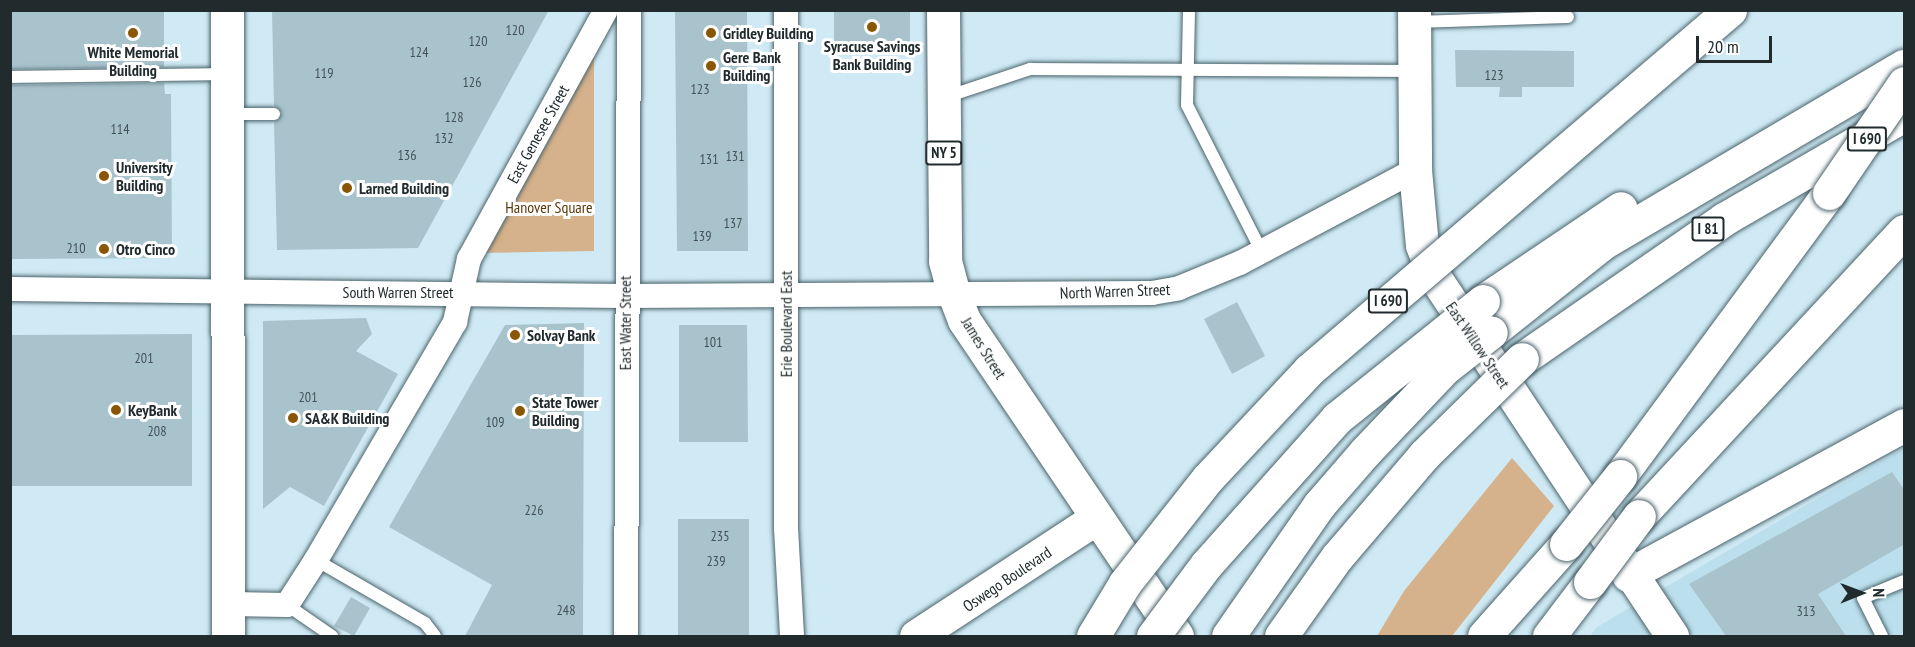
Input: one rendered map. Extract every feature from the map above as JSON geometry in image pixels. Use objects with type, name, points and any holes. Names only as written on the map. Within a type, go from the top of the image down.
[{"type":"main road","points":[[227,10],[228,636]]},
{"type":"main road","name":"James Street","points":[[943,10],[945,261],[954,294],[964,320],[1177,636]]},
{"type":"main road","name":"I 690","points":[[1093,636],[1125,583],[1208,478],[1309,370],[1730,10]]},
{"type":"main road","name":"East Willow Street","points":[[1414,16],[1415,170],[1422,245],[1432,273],[1628,575],[1672,636]]},
{"type":"main road","points":[[1228,636],[1319,505],[1365,452],[1445,368],[1603,243],[1723,168],[1905,66]]},
{"type":"main road","name":"I 690","points":[[1509,636],[1566,544],[1620,476],[1829,194],[1905,83]]},
{"type":"main road","name":"I 81","points":[[1281,636],[1337,557],[1424,455],[1522,359],[1724,219],[1905,115]]},
{"type":"main road","points":[[1153,636],[1206,565],[1337,418],[1483,301],[1594,221],[1723,168]]},
{"type":"main road","points":[[1549,636],[1639,516],[1905,231]]},
{"type":"main road","points":[[1628,575],[1905,425]]},
{"type":"main road","name":"Oswego Boulevard","points":[[916,636],[1096,518]]},
{"type":"main road","points":[[1484,636],[1566,544]]},
{"type":"street","name":"East Genesee Street","points":[[316,560],[455,322],[469,259],[606,10]]},
{"type":"street","name":"East Water Street","points":[[626,636],[625,296],[629,10]]},
{"type":"street","name":"Erie Boulevard East","points":[[786,10],[786,295],[792,636]]},
{"type":"street","name":"North Warren Street","points":[[786,295],[1152,292],[1179,288],[1262,252],[1415,170]]},
{"type":"street","name":"South Warren Street","points":[[10,289],[227,288],[625,296],[786,295]]},
{"type":"street","points":[[229,604],[287,604],[316,560]]},
{"type":"lane","points":[[1189,10],[1187,105],[1202,141],[1262,252]]},
{"type":"lane","points":[[1414,16],[1568,17]]},
{"type":"lane","points":[[944,98],[1030,69],[1188,72],[1414,71]]},
{"type":"lane","points":[[10,78],[227,74]]},
{"type":"lane","points":[[227,114],[274,114]]},
{"type":"lane","points":[[316,560],[425,623],[435,636]]},
{"type":"lane","points":[[1882,636],[1863,598],[1905,581]]},
{"type":"lane","points":[[287,604],[332,636]]},
{"type":"shaded area","points":[[1904,448],[1904,636],[1590,636],[1597,627]]},
{"type":"green space","name":"Hanover Square","points":[[594,32],[594,251],[472,253]]},
{"type":"green space","points":[[1512,458],[1554,506],[1452,636],[1377,636],[1404,591]]},
{"type":"building","points":[[10,10],[164,10],[164,67],[10,69]]},
{"type":"building","points":[[272,10],[549,10],[418,248],[277,250],[274,122],[282,113],[274,106]]},
{"type":"building","points":[[675,10],[747,10],[748,251],[677,251]]},
{"type":"building","name":"Syracuse Savings Bank Building","points":[[834,10],[910,10],[910,44],[834,44]]},
{"type":"building","points":[[1455,50],[1574,51],[1574,87],[1522,87],[1522,97],[1499,97],[1500,87],[1456,87]]},
{"type":"building","name":"University Building","points":[[164,83],[165,94],[171,94],[172,258],[10,259],[10,85]]},
{"type":"building","points":[[1237,302],[1265,356],[1232,374],[1204,319]]},
{"type":"building","name":"SA&K Building","points":[[366,318],[372,334],[356,351],[398,374],[324,506],[290,487],[263,509],[263,321]]},
{"type":"building","points":[[584,323],[583,636],[465,636],[492,585],[389,527],[505,325]]},
{"type":"building","points":[[679,325],[747,325],[748,442],[679,442]]},
{"type":"building","name":"KeyBank","points":[[192,334],[192,486],[10,486],[10,335]]},
{"type":"building","points":[[1892,472],[1905,491],[1905,544],[1818,594],[1846,636],[1726,636],[1689,584]]},
{"type":"building","points":[[678,519],[749,519],[749,636],[678,636]]},
{"type":"building","points":[[351,597],[370,608],[354,636],[334,626]]},
{"type":"place","name":"Syracuse Savings Bank Building","points":[[872,27]]},
{"type":"place","name":"White Memorial Building","points":[[133,33]]},
{"type":"place","name":"Gridley Building","points":[[711,33]]},
{"type":"place","name":"Gere Bank Building","points":[[711,66]]},
{"type":"place","name":"University Building","points":[[104,176]]},
{"type":"place","name":"Larned Building","points":[[347,188]]},
{"type":"place","name":"Otro Cinco","points":[[104,249]]},
{"type":"place","name":"Solvay Bank","points":[[515,335]]},
{"type":"place","name":"KeyBank","points":[[116,410]]},
{"type":"place","name":"State Tower Building","points":[[520,411]]},
{"type":"place","name":"SA&K Building","points":[[293,418]]}]
